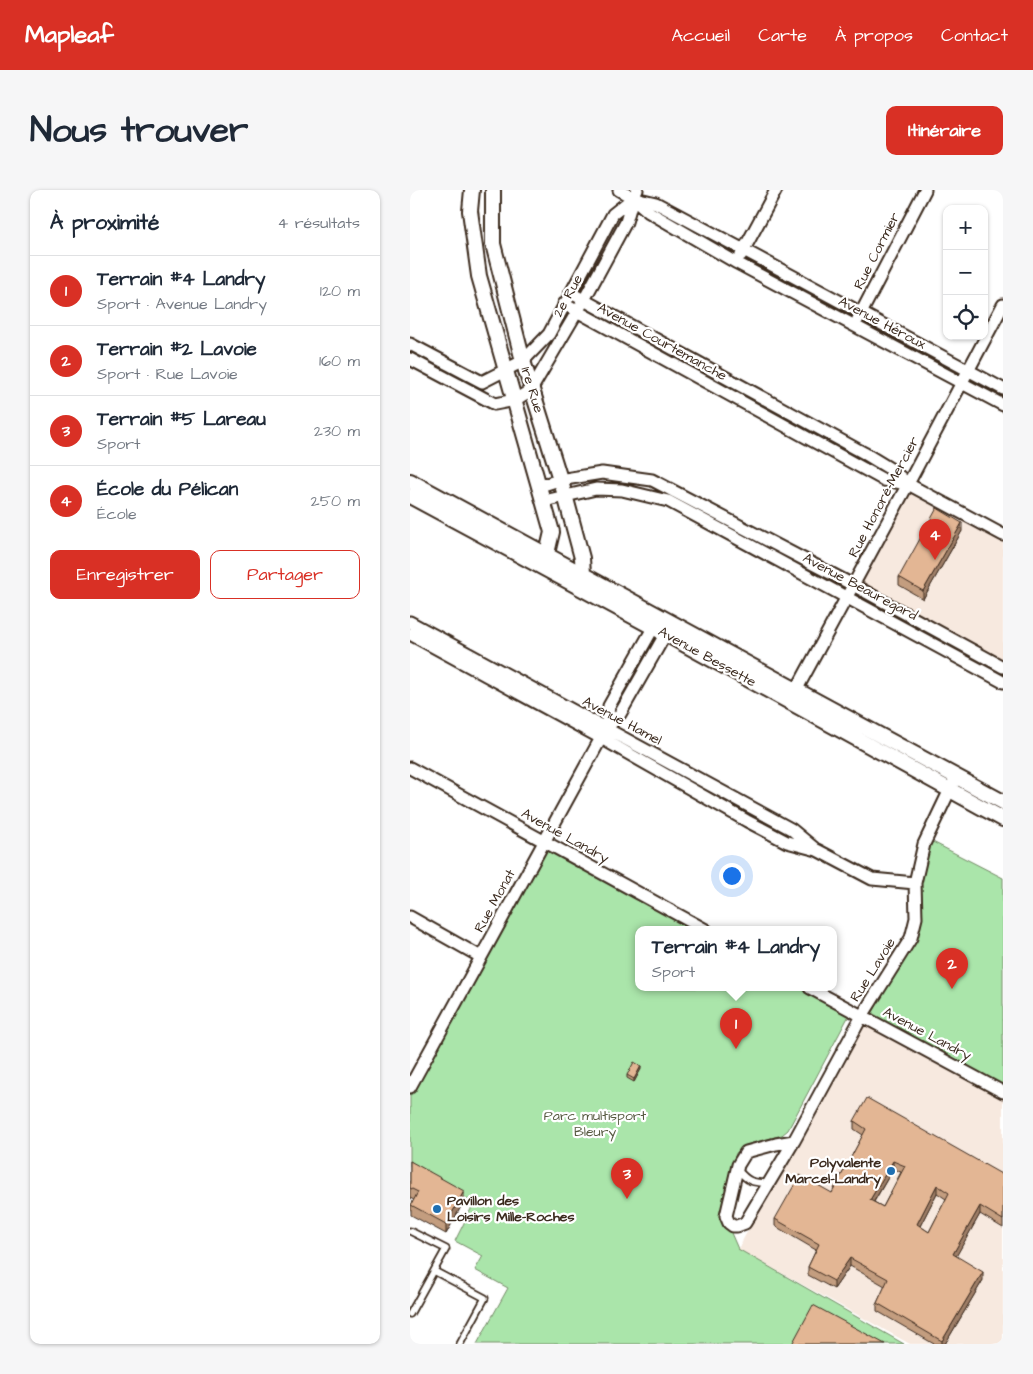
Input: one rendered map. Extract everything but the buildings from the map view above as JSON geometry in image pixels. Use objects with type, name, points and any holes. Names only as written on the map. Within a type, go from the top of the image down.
[{"type":"street","name":"1re Rue","points":[[472,190],[470,211],[479,276],[552,532],[545,562]]},
{"type":"street","name":"1re Rue","points":[[493,190],[493,244],[522,360],[565,495],[582,558],[582,581]]},
{"type":"street","name":"Avenue Héroux","points":[[619,190],[635,194],[656,203],[1003,389]]},
{"type":"street","points":[[736,263],[776,190]]},
{"type":"street","name":"Rue Cormier","points":[[854,325],[925,190]]},
{"type":"street","name":"2e Rue","points":[[410,344],[482,382],[522,360],[549,334],[613,214],[635,194]]},
{"type":"street","name":"2e Rue","points":[[515,400],[531,390],[584,300],[626,222],[635,194]]},
{"type":"street","name":"Avenue Héroux","points":[[635,194],[649,212],[736,263],[1003,405]]},
{"type":"street","points":[[799,296],[805,283]]},
{"type":"street","name":"Avenue Courtemanche","points":[[571,293],[885,465],[908,484],[1003,535]]},
{"type":"street","name":"Avenue Courtemanche","points":[[564,304],[884,480],[908,484]]},
{"type":"street","name":"Rue Honoré-Mercier","points":[[789,703],[1003,305]]},
{"type":"street","points":[[410,358],[495,404],[515,400]]},
{"type":"street","points":[[746,405],[752,392]]},
{"type":"street","name":"Avenue Beauregard","points":[[540,486],[560,480],[602,473],[652,480],[854,585],[1003,667]]},
{"type":"street","name":"Avenue Bessette","points":[[411,489],[663,625],[796,690],[1003,802]]},
{"type":"street","name":"Avenue Beauregard","points":[[544,500],[596,489],[622,490],[668,501],[1003,682]]},
{"type":"street","points":[[702,519],[709,509]]},
{"type":"street","name":"Avenue Hamel","points":[[410,622],[604,734],[746,822],[787,842],[817,850],[872,879],[915,883]]},
{"type":"street","name":"Avenue Bessette","points":[[663,625],[789,703],[1003,819]]},
{"type":"street","name":"Rue Monat","points":[[410,1087],[604,734],[609,706],[663,625]]},
{"type":"street","name":"Avenue Hamel","points":[[410,634],[604,734]]},
{"type":"street","name":"Avenue Landry","points":[[410,768],[699,926]]},
{"type":"street","name":"Rue Lavoie","points":[[794,1141],[746,1152],[737,1169],[726,1216],[729,1223],[737,1226],[744,1223],[794,1141],[862,1016],[911,938],[916,918],[915,883],[924,844],[956,777]]},
{"type":"street","points":[[410,917],[481,957]]},
{"type":"street","name":"Avenue Landry","points":[[816,991],[1003,1092]]},
{"type":"lane","points":[[737,1169],[750,1182],[769,1183]]},
{"type":"lane","points":[[410,1231],[446,1249],[410,1314]]},
{"type":"lane","points":[[434,1271],[485,1298],[460,1344]]},
{"type":"shaded area","points":[[908,484],[1003,535],[1003,669],[853,585]]},
{"type":"shaded area","name":"Polyvalente Marcel-Landry","points":[[862,1016],[1003,1092],[1003,1344],[910,1344],[738,1249]]},
{"type":"green space","points":[[923,837],[1003,878],[1003,1090],[871,1016],[910,941]]},
{"type":"green space","name":"Parc multisport Bleury","points":[[546,841],[705,926],[635,926],[635,991],[825,991],[854,1006],[788,1130],[782,1135],[746,1145],[736,1153],[721,1210],[738,1249],[904,1344],[477,1344],[508,1288],[475,1270],[483,1256],[455,1241],[474,1203],[410,1166],[410,1091]]},
{"type":"place","name":"École du Pélican","points":[[935,560]]},
{"type":"place","name":"Terrain #2 Lavoie","points":[[952,989]]},
{"type":"place","name":"Terrain #4 Landry","points":[[736,1049]]},
{"type":"place","name":"Polyvalente Marcel-Landry","points":[[891,1171]]},
{"type":"place","name":"Terrain #5 Lareau","points":[[627,1199]]},
{"type":"place","name":"Pavillon des Loisirs Mille-Roches","points":[[437,1209]]}]
